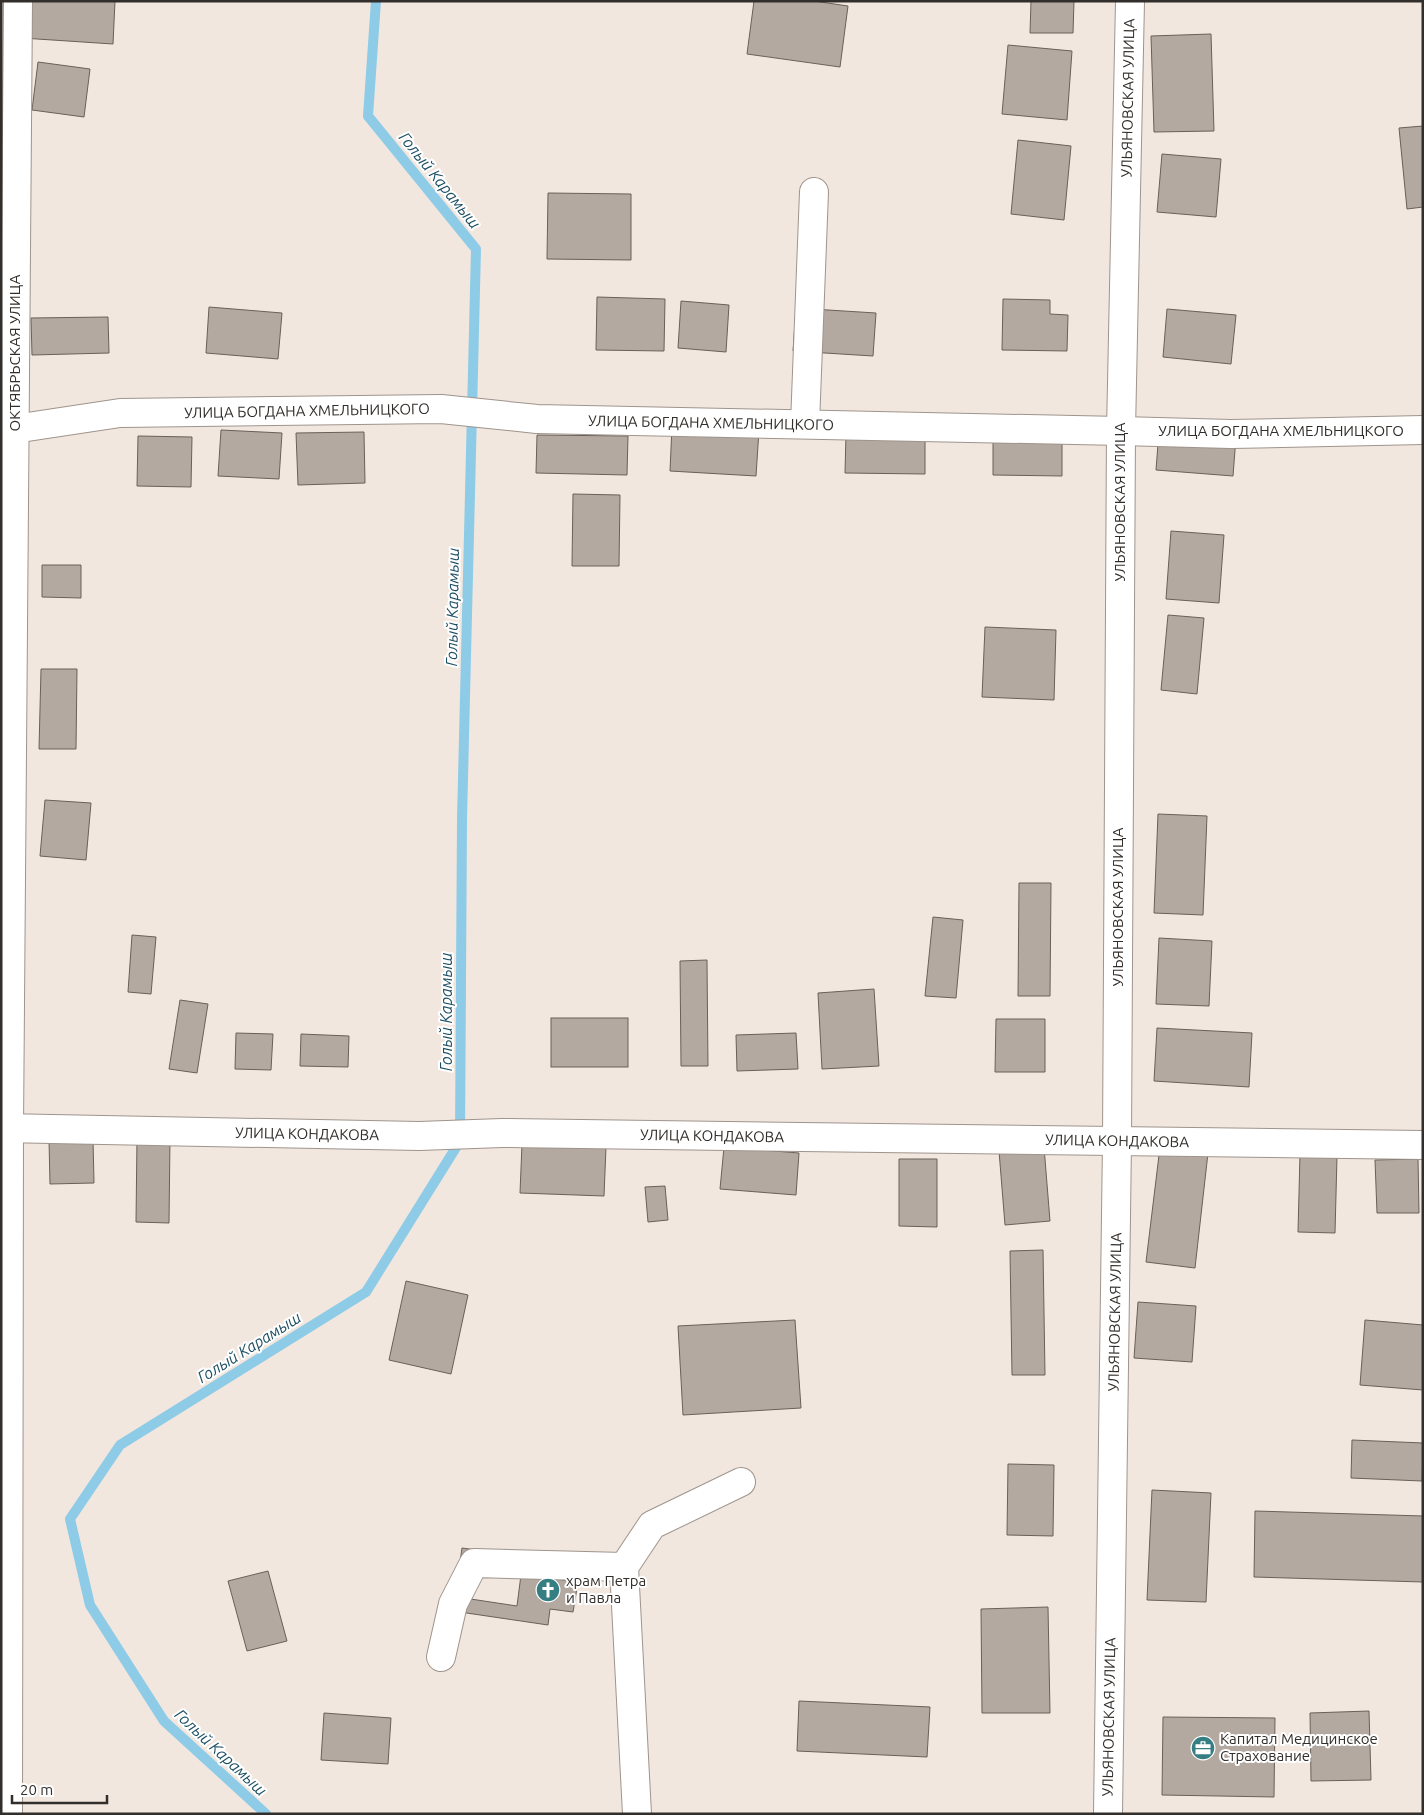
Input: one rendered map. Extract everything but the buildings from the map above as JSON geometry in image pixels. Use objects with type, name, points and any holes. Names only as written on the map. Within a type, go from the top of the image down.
[{"type":"street","name":"ОКТЯБРЬСКАЯ УЛИЦА","points":[[8,1814],[5,1128],[8,427],[18,1]]},
{"type":"street","name":"УЛЬЯНОВСКАЯ УЛИЦА","points":[[1108,1814],[1117,1141],[1121,430],[1130,1]]},
{"type":"street","points":[[805,424],[814,192]]},
{"type":"street","name":"УЛИЦА БОГДАНА ХМЕЛЬНИЦКОГО","points":[[8,427],[120,414],[441,409],[537,419],[1121,430],[1231,434],[1423,430]]},
{"type":"street","name":"УЛИЦА КОНДАКОВА","points":[[5,1128],[419,1136],[502,1133],[1423,1145]]},
{"type":"street","points":[[637,1814],[624,1567],[652,1526],[740,1482]]},
{"type":"street","points":[[441,1656],[453,1604],[474,1563],[624,1567]]},
{"type":"waterway","name":"Голый Карамыш","points":[[266,1814],[164,1721],[90,1605],[70,1519],[120,1445],[366,1292],[460,1141],[462,819],[476,249],[368,116],[376,1]]},
{"type":"place","name":"храм Петра и Павла","points":[[548,1590]]},
{"type":"place","name":"Капитал Медицинское Страхование","points":[[1203,1748]]}]
